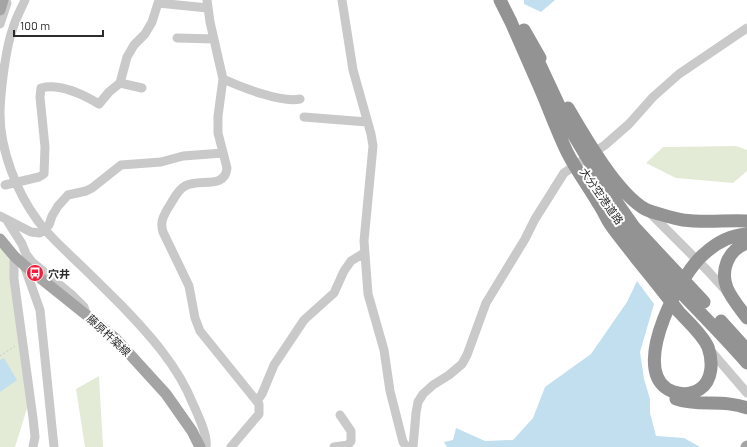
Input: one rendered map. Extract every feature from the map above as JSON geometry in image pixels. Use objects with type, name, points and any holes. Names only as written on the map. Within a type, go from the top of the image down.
[{"type":"highway","name":"大分空港道路","points":[[500,0],[540,88],[576,159],[605,202],[695,299],[747,350]]},
{"type":"highway","name":"大分空港道路","points":[[510,0],[552,93],[578,142],[614,199],[634,227],[643,244]]},
{"type":"highway","points":[[524,30],[585,138],[604,165],[630,196],[646,210],[682,220],[747,221]]},
{"type":"highway","points":[[540,88],[568,153],[610,224],[626,245],[681,314],[699,334],[707,347],[711,360],[711,368],[709,377],[702,388],[686,394],[677,393],[666,388],[657,376],[655,367],[655,352],[658,334],[664,317],[686,274],[703,254],[718,244],[730,237],[747,234]]},
{"type":"highway","points":[[747,229],[737,229],[711,242],[698,252],[683,272],[662,310],[656,326],[651,346],[649,364],[652,379],[660,391],[669,397],[683,402],[725,403],[747,408]]},
{"type":"highway","points":[[747,243],[738,246],[729,255],[723,278],[732,298],[747,318]]},
{"type":"highway","name":"大分空港道路","points":[[695,299],[747,364]]},
{"type":"main road","points":[[0,10],[3,0]]},
{"type":"main road","name":"藤原杵築線","points":[[0,239],[14,256],[25,260],[34,273],[86,313],[115,338],[166,394],[192,431],[200,447]]},
{"type":"street","points":[[0,24],[8,0]]},
{"type":"street","points":[[24,0],[12,29],[7,49],[3,80],[0,115],[9,166],[21,194],[38,221],[53,238],[107,290],[157,344],[187,388],[202,429],[206,447]]},
{"type":"street","points":[[342,0],[353,70],[373,146],[364,240],[368,294],[384,350],[390,391],[403,442],[406,447]]},
{"type":"street","points":[[5,184],[39,177],[44,174],[45,147],[40,97],[41,88],[49,86],[76,92],[99,104],[109,92],[120,83],[127,57],[134,45],[145,34],[152,22],[158,2],[207,4],[223,79],[218,116],[218,133],[227,168],[227,174],[223,179],[215,182],[186,185],[180,190],[162,219],[161,224],[163,232],[189,286],[195,318],[200,331],[259,404],[259,414],[231,447]]},
{"type":"street","points":[[413,447],[414,425],[418,402],[423,394],[462,364],[467,355],[486,303],[525,239],[535,219],[564,173],[605,145],[629,124],[653,98],[679,74],[747,28]]},
{"type":"street","points":[[177,38],[214,39]]},
{"type":"street","points":[[223,79],[269,96],[296,100],[300,99]]},
{"type":"street","points":[[120,83],[142,88]]},
{"type":"street","points":[[304,117],[367,122]]},
{"type":"street","points":[[4,218],[31,232],[40,233],[49,225],[58,206],[68,195],[92,188],[121,165],[161,162],[183,156],[223,153]]},
{"type":"street","points":[[646,210],[707,270],[732,298]]},
{"type":"street","points":[[4,218],[22,244],[25,260],[40,310],[54,447]]},
{"type":"street","points":[[257,401],[262,394],[274,365],[304,320],[334,293],[344,271],[352,261],[364,253]]},
{"type":"street","points":[[14,256],[14,279],[35,437],[33,447]]},
{"type":"street","points":[[25,260],[32,262],[72,295],[84,307],[86,313]]},
{"type":"street","points":[[707,347],[747,393]]},
{"type":"street","points":[[334,447],[348,444],[351,441],[351,431],[340,415]]},
{"type":"path","points":[[0,356],[23,341]]},
{"type":"green space","points":[[736,146],[747,150],[747,171],[733,183],[676,178],[646,163],[663,147]]},
{"type":"green space","points":[[0,245],[11,263],[29,402],[15,447],[0,447]]},
{"type":"green space","points":[[99,376],[103,447],[85,447],[76,389]]},
{"type":"water","points":[[524,0],[555,0],[541,12],[524,4]]},
{"type":"water","points":[[637,281],[654,304],[640,352],[644,379],[650,399],[650,413],[656,436],[684,438],[700,447],[447,447],[444,442],[453,440],[456,428],[485,441],[513,440],[533,418],[545,387],[591,354],[627,302]]},
{"type":"water","points":[[4,358],[17,380],[0,392],[0,360]]},
{"type":"place","name":"穴井","points":[[35,273]]}]
